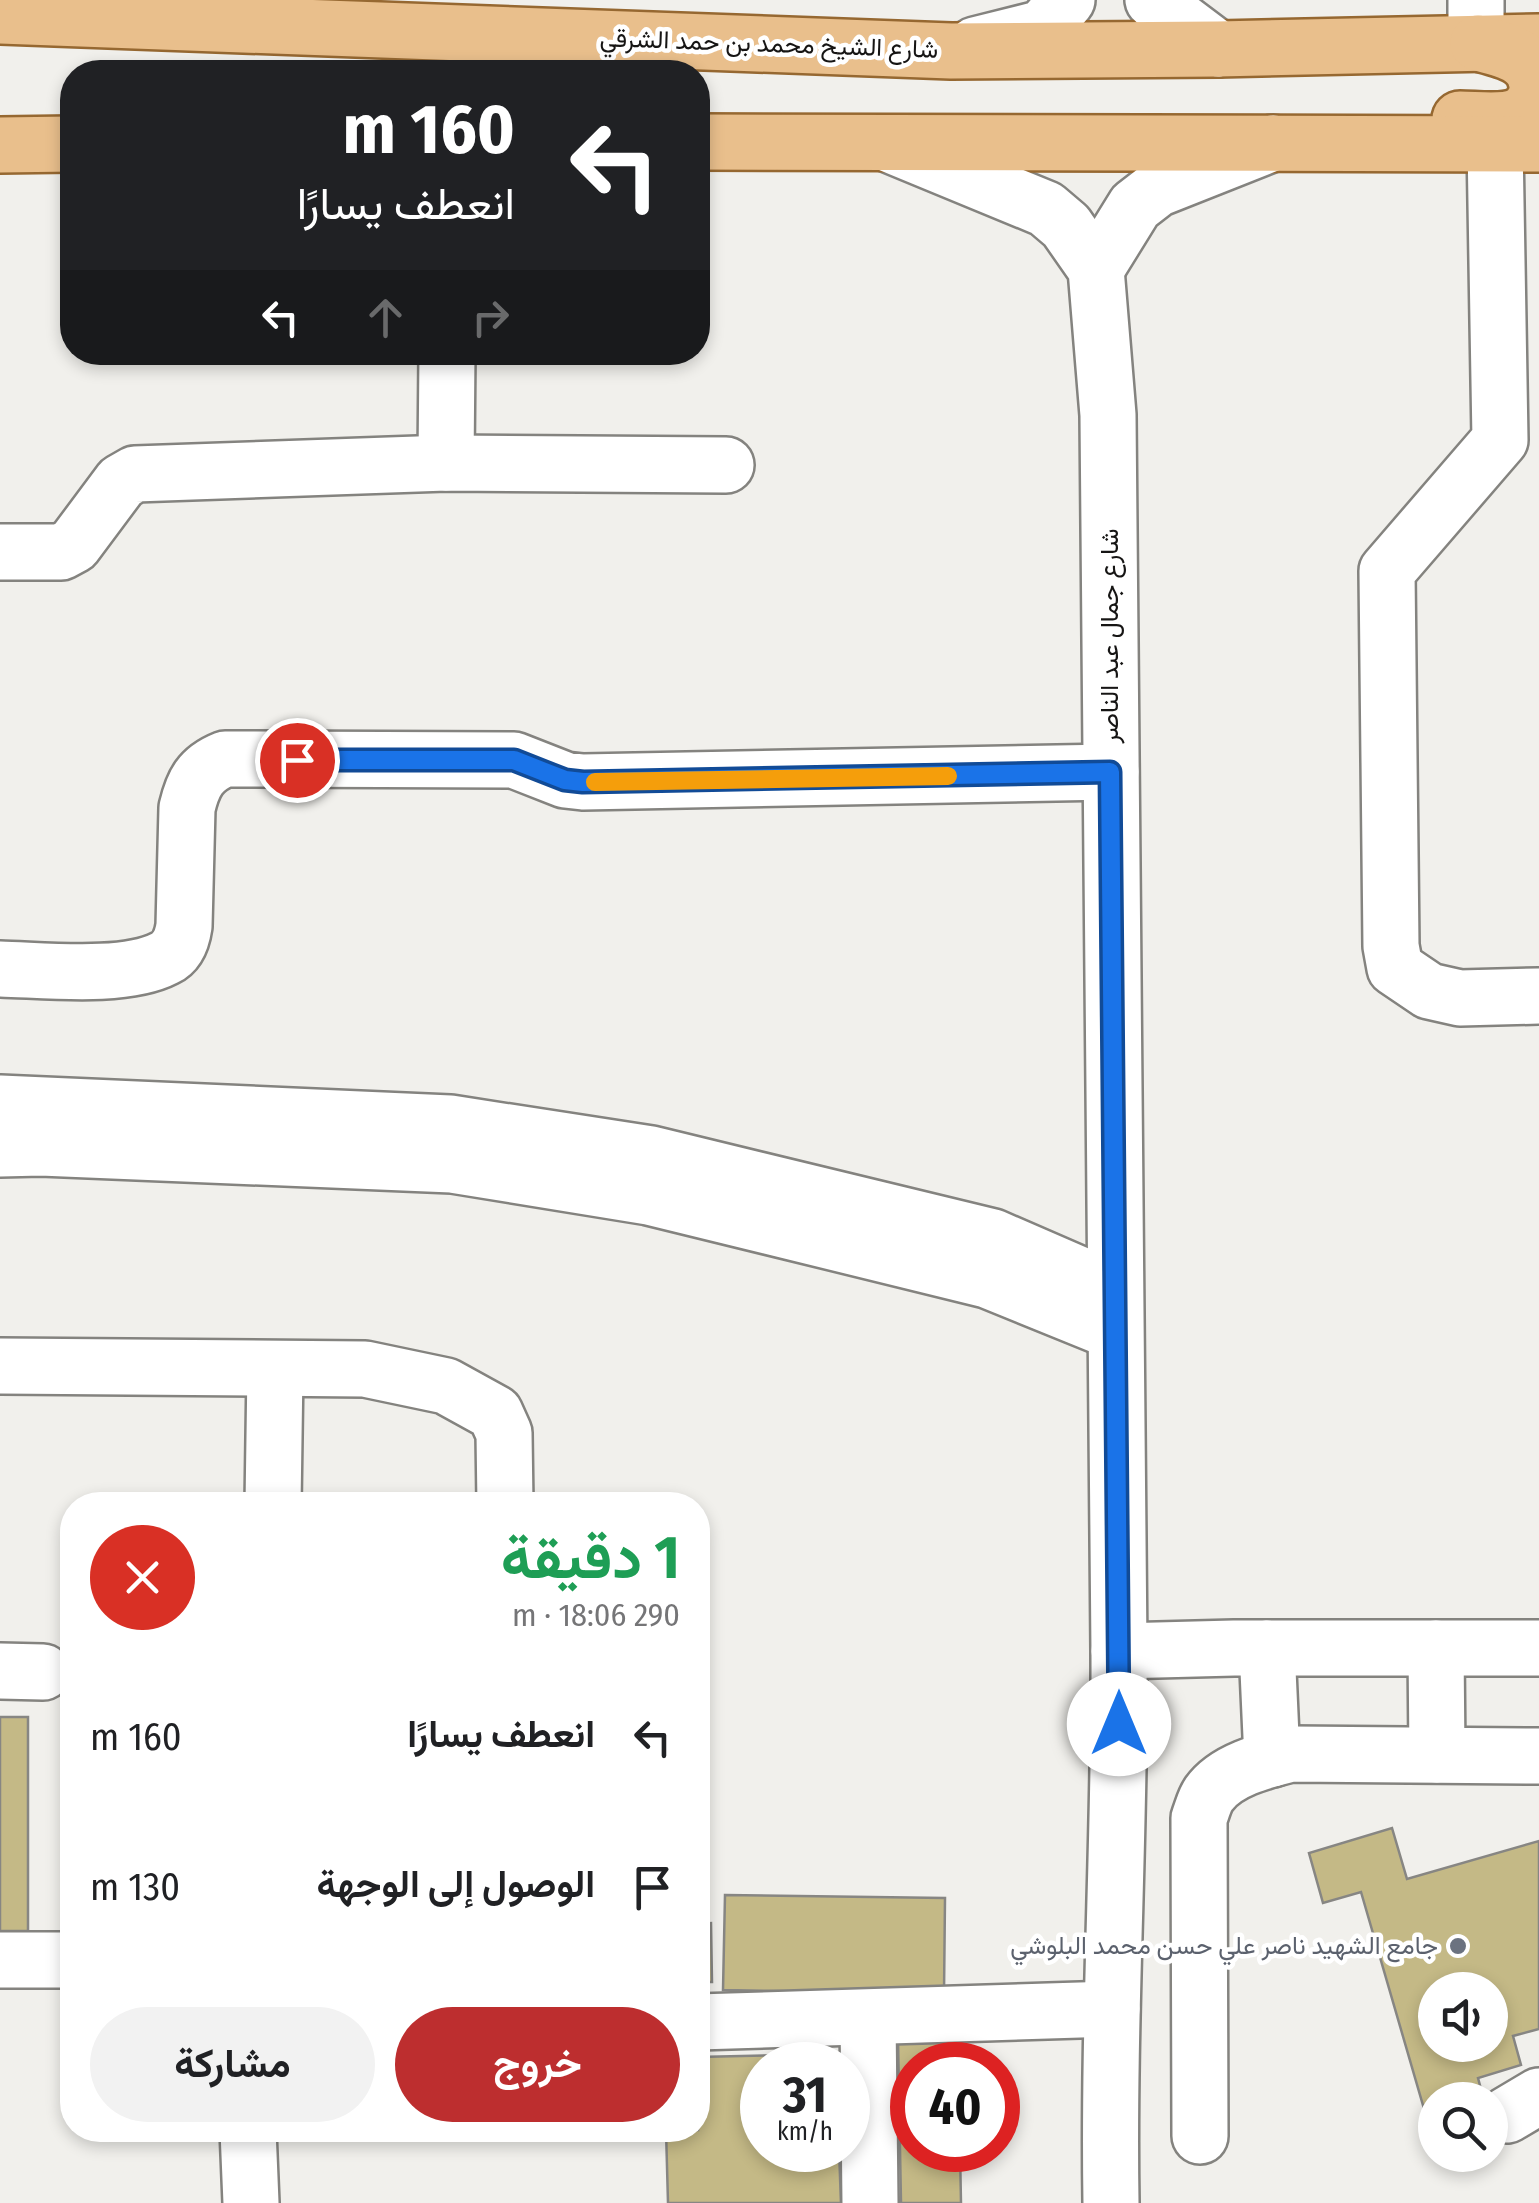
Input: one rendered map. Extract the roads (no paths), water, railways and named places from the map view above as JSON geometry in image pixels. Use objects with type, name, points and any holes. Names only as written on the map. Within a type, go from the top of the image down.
[{"type":"main road","name":"شارع الشيخ محمد بن حمد الشرقي","points":[[0,16],[235,12],[952,50],[1218,49],[1476,21],[1539,42]]},
{"type":"main road","points":[[1382,142],[1426,122],[1507,118],[1524,113],[1535,100],[1539,82],[1534,66],[1476,21]]},
{"type":"main road","points":[[710,142],[1517,144]]},
{"type":"main road","points":[[0,144],[60,144]]},
{"type":"street","points":[[952,50],[1043,28],[1067,0]]},
{"type":"street","points":[[1153,0],[1218,49]]},
{"type":"street","name":"شارع جمال عبد الناصر","points":[[883,142],[1046,208],[1066,226],[1096,270],[1108,414],[1119,1651],[1112,2203]]},
{"type":"street","points":[[1096,270],[1135,206],[1156,189],[1273,144]]},
{"type":"street","points":[[1517,144],[1520,440],[1387,570],[1390,946],[1395,968],[1429,991],[1460,998],[1539,996]]},
{"type":"street","points":[[446,464],[447,365]]},
{"type":"street","points":[[0,552],[61,552],[74,545],[121,482],[135,474],[446,464],[726,465]]},
{"type":"street","points":[[0,969],[112,971],[167,958],[181,942],[184,926],[187,808],[191,790],[198,775],[225,759],[514,760],[565,780],[583,782],[1110,772]]},
{"type":"street","points":[[0,1103],[450,1123],[651,1154],[993,1237],[1115,1311]]},
{"type":"street","points":[[0,1148],[452,1166],[649,1197],[1115,1311]]},
{"type":"street","points":[[0,1366],[366,1369],[446,1386],[496,1412],[504,1433],[505,1492]]},
{"type":"street","points":[[274,1369],[274,1492]]},
{"type":"street","points":[[1267,1648],[1272,1759]]},
{"type":"street","points":[[1436,1648],[1437,1755]]},
{"type":"street","points":[[1119,1651],[1539,1648]]},
{"type":"street","points":[[1200,2136],[1199,1818],[1208,1795],[1226,1778],[1291,1754],[1539,1756]]},
{"type":"street","points":[[0,1960],[60,1960]]},
{"type":"street","points":[[710,2022],[868,2018],[1112,2033],[1199,2055]]},
{"type":"street","points":[[868,2018],[870,2203]]},
{"type":"street","points":[[248,2142],[251,2203]]},
{"type":"place","name":"جامع الشهيد ناصر علي حسن محمد البلوشي","points":[[1458,1946]]}]
